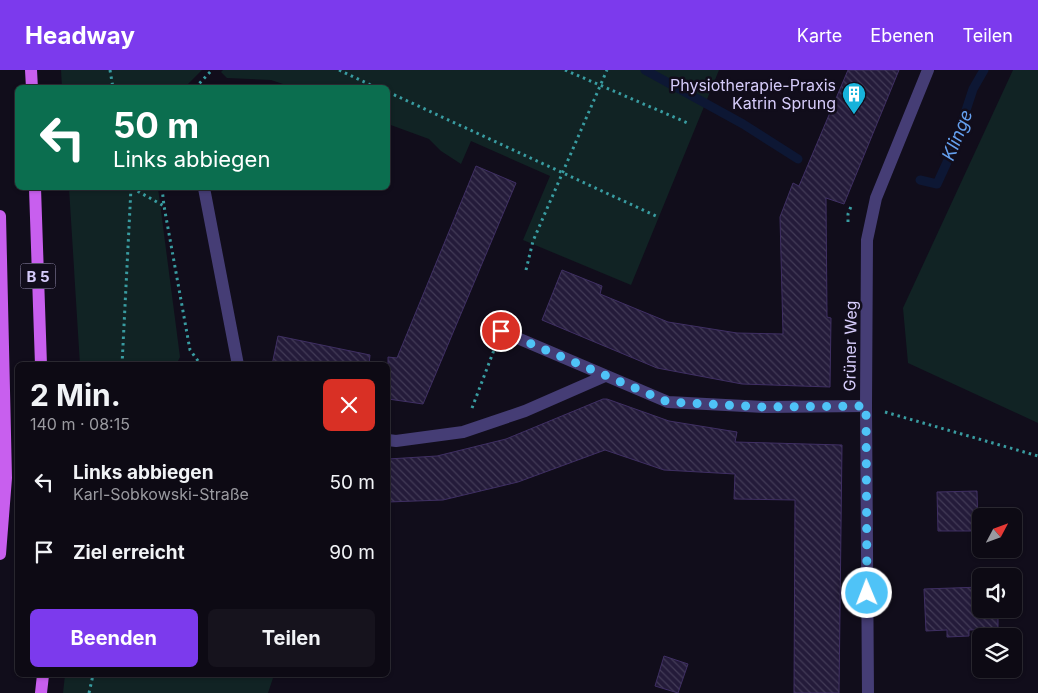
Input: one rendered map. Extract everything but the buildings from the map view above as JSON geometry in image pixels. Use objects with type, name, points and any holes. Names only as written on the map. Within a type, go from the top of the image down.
[{"type":"main road","points":[[32,70],[32,85]]},
{"type":"main road","name":"B 5","points":[[36,190],[41,362]]},
{"type":"main road","name":"B 5","points":[[0,216],[6,478],[0,554]]},
{"type":"main road","points":[[41,693],[43,677]]},
{"type":"street","name":"Grüner Weg","points":[[868,693],[867,240],[876,198],[928,70]]},
{"type":"street","points":[[204,190],[237,362]]},
{"type":"street","points":[[501,331],[668,402],[764,407],[866,406]]},
{"type":"street","points":[[390,440],[463,432],[525,411],[605,376]]},
{"type":"path","points":[[110,70],[112,85]]},
{"type":"path","points":[[198,85],[212,70]]},
{"type":"path","points":[[340,70],[371,85]]},
{"type":"path","points":[[565,70],[690,124]]},
{"type":"path","points":[[526,270],[533,241],[606,72]]},
{"type":"path","points":[[390,93],[656,216]]},
{"type":"path","points":[[122,362],[131,190]]},
{"type":"path","points":[[135,190],[164,206]]},
{"type":"path","points":[[162,190],[190,350],[199,362]]},
{"type":"path","points":[[463,432],[501,331]]},
{"type":"path","points":[[866,406],[1038,456]]},
{"type":"path","points":[[89,693],[93,677]]},
{"type":"shaded area","points":[[61,70],[202,70],[187,85],[62,85]]},
{"type":"shaded area","points":[[223,70],[719,70],[631,285],[523,240],[550,176],[471,141],[461,164],[441,151],[429,139],[390,125],[390,85],[286,85],[271,80],[227,78],[221,72]]},
{"type":"shaded area","points":[[1013,70],[1038,70],[1038,423],[908,363],[903,308]]},
{"type":"shaded area","points":[[69,190],[158,190],[180,357],[178,362],[80,362]]},
{"type":"shaded area","points":[[65,677],[273,677],[268,693],[63,693]]},
{"type":"waterway","name":"Klinge","points":[[645,70],[743,124],[798,159]]},
{"type":"waterway","name":"Klinge","points":[[920,180],[937,184],[954,147],[973,89],[984,70]]},
{"type":"place","name":"Physiotherapie-Praxis Katrin Sprung","points":[[854,115]]},
{"type":"route","points":[[501,331],[668,402],[764,407],[866,406],[867,593]]}]
